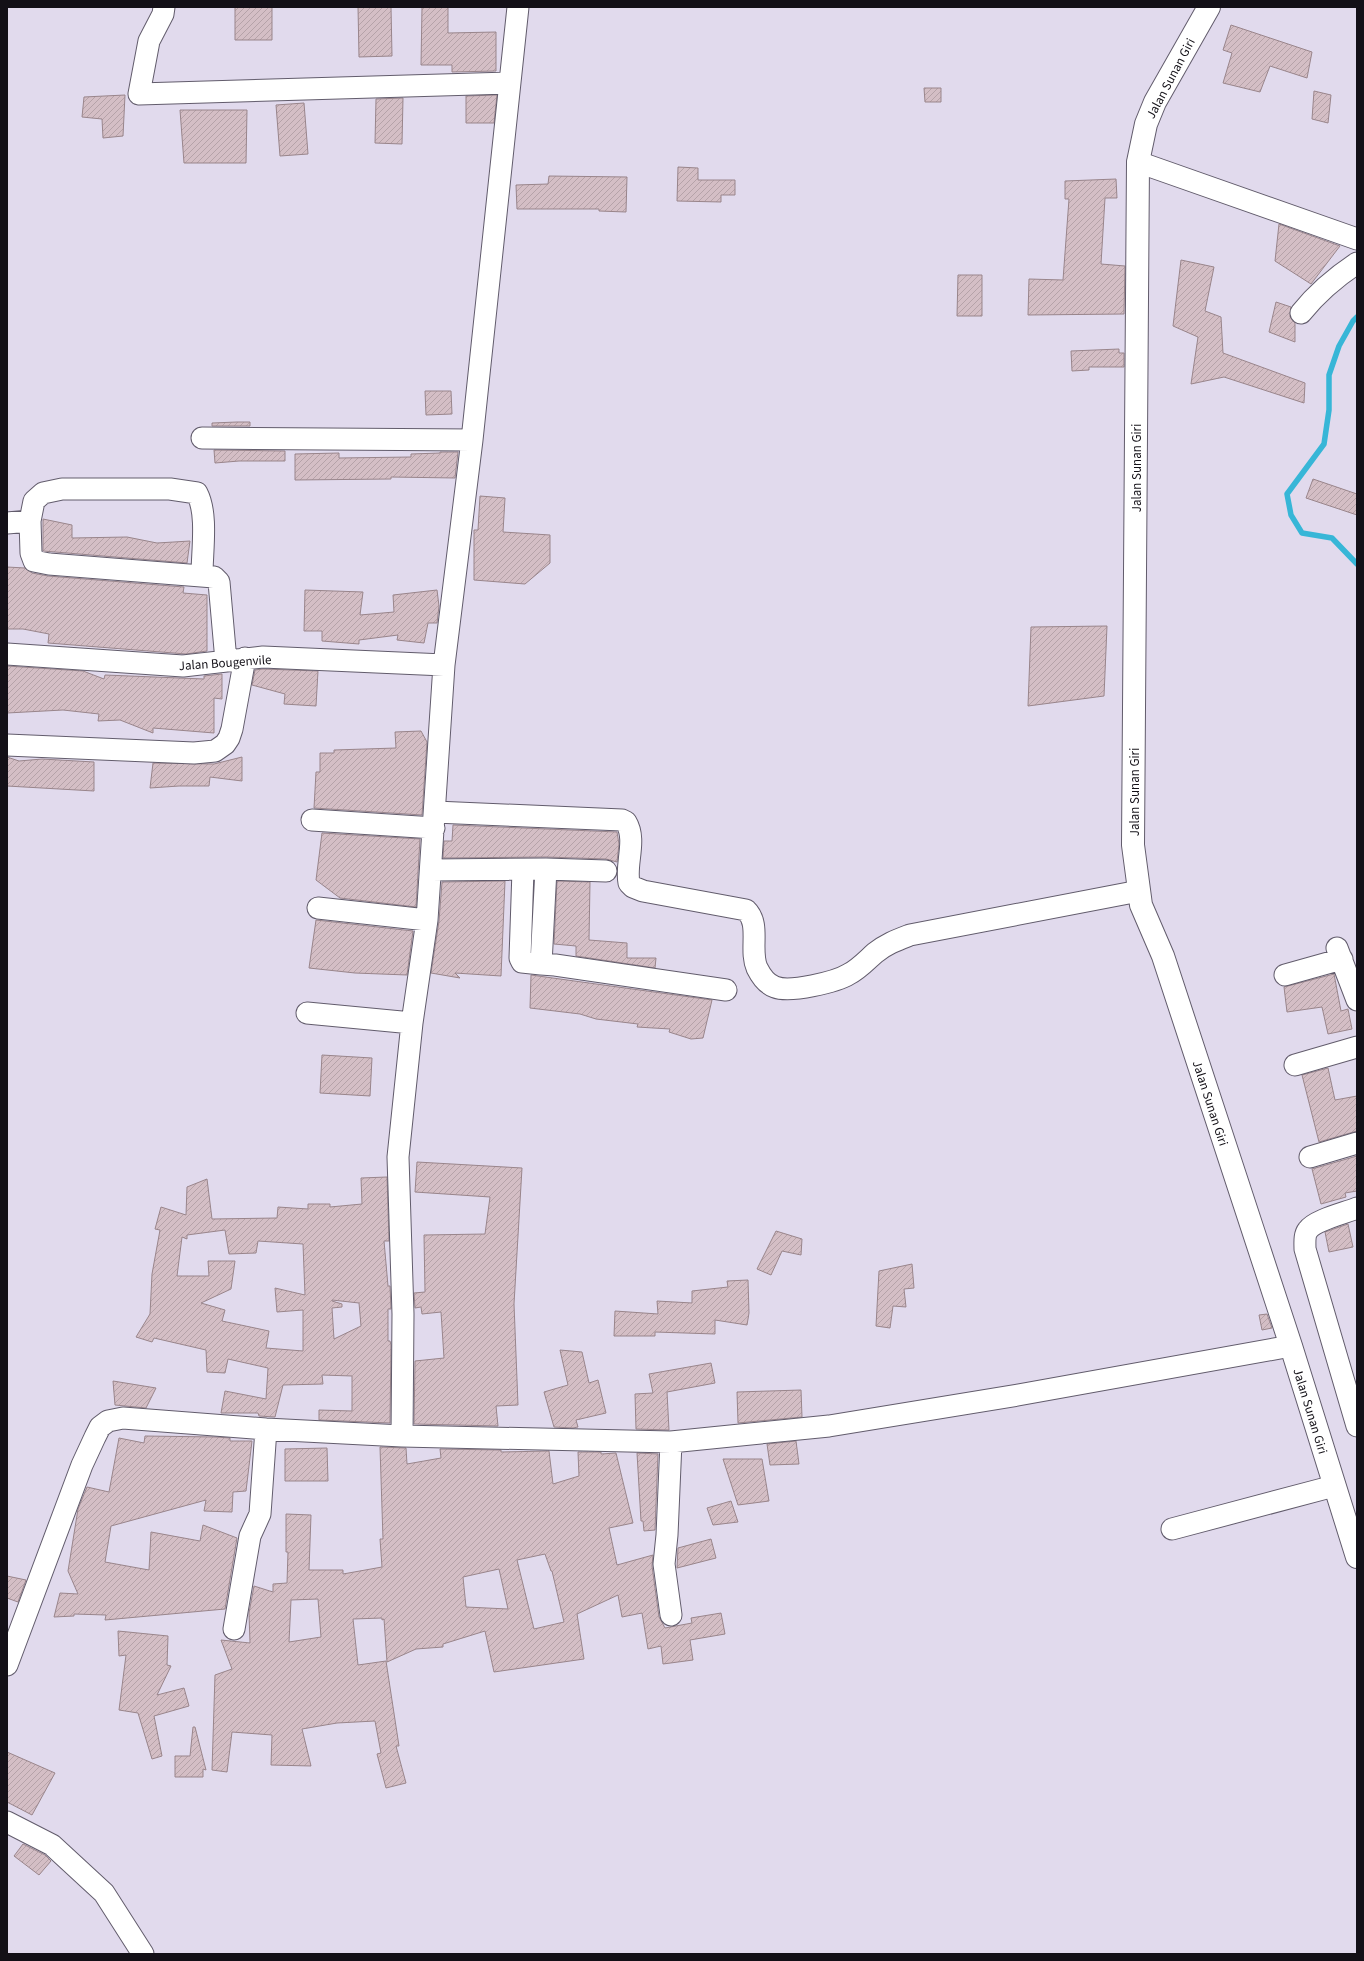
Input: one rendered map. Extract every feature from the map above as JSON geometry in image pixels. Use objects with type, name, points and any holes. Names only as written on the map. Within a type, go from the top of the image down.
[{"type":"street","points":[[164,7],[163,14],[149,41],[139,94],[509,83]]},
{"type":"street","points":[[402,1436],[403,1314],[398,1157],[412,1024],[427,920],[435,820],[444,665],[472,440],[518,7]]},
{"type":"street","name":"Jalan Sunan Giri","points":[[1209,7],[1155,102],[1146,124],[1138,162],[1133,845],[1141,905],[1163,956],[1291,1346],[1334,1486],[1355,1545]]},
{"type":"street","points":[[1138,162],[1357,239]]},
{"type":"street","points":[[1301,312],[1310,301],[1332,281],[1357,263]]},
{"type":"street","points":[[202,438],[472,440]]},
{"type":"street","points":[[7,745],[194,753],[215,751],[224,744],[232,729],[236,660],[219,582],[214,576],[37,562],[34,561],[32,558],[30,521],[34,501],[43,493],[62,489],[170,489],[197,493],[201,502],[203,520],[202,575]]},
{"type":"street","points":[[7,523],[30,521]]},
{"type":"street","name":"Jalan Bougenvile","points":[[7,654],[183,666],[263,657],[444,665]]},
{"type":"street","points":[[312,820],[622,820],[626,822],[630,829],[629,884],[644,891],[746,910],[751,915],[753,922],[753,952],[757,967],[765,981],[776,988],[796,988],[828,983],[849,974],[890,942],[910,935],[1139,891]]},
{"type":"street","points":[[431,870],[546,869],[606,871]]},
{"type":"street","points":[[541,964],[546,869]]},
{"type":"street","points":[[523,870],[520,958],[522,962],[555,964],[726,990]]},
{"type":"street","points":[[318,908],[427,920]]},
{"type":"street","points":[[1285,975],[1340,954],[1357,1000]]},
{"type":"street","points":[[307,1013],[412,1024]]},
{"type":"street","points":[[1295,1065],[1357,1047]]},
{"type":"street","points":[[1310,1157],[1357,1143]]},
{"type":"street","points":[[1357,1208],[1315,1223],[1308,1230],[1305,1240],[1305,1249],[1357,1426]]},
{"type":"street","points":[[7,1665],[82,1465],[100,1427],[108,1422],[123,1418],[266,1429],[402,1436],[671,1442],[828,1426],[1018,1395],[1291,1346]]},
{"type":"street","points":[[234,1629],[250,1536],[260,1514],[266,1429]]},
{"type":"street","points":[[671,1442],[667,1535],[664,1550],[671,1615]]},
{"type":"street","points":[[1172,1529],[1334,1486]]},
{"type":"street","points":[[7,1822],[52,1845],[104,1893],[144,1954]]},
{"type":"building","points":[[235,7],[272,7],[272,40],[235,40]]},
{"type":"building","points":[[358,7],[391,7],[392,56],[359,57]]},
{"type":"building","points":[[422,7],[448,7],[448,33],[496,32],[496,71],[452,72],[452,65],[421,65]]},
{"type":"building","points":[[1231,25],[1312,52],[1307,78],[1270,66],[1260,92],[1223,83],[1232,53],[1223,50]]},
{"type":"building","points":[[924,88],[941,88],[941,102],[925,102]]},
{"type":"building","points":[[1314,91],[1331,95],[1328,123],[1312,119]]},
{"type":"building","points":[[125,95],[123,136],[103,138],[102,119],[82,117],[84,97]]},
{"type":"building","points":[[497,95],[494,123],[466,123],[466,96]]},
{"type":"building","points":[[403,98],[402,144],[375,143],[376,99]]},
{"type":"building","points":[[304,103],[308,154],[280,156],[276,105]]},
{"type":"building","points":[[180,110],[247,110],[246,163],[184,163]]},
{"type":"building","points":[[678,167],[698,168],[698,180],[735,180],[735,195],[721,195],[721,202],[677,201]]},
{"type":"building","points":[[549,176],[627,177],[626,212],[599,211],[599,209],[517,209],[516,185],[548,184]]},
{"type":"building","points":[[1116,179],[1117,198],[1105,198],[1101,264],[1125,266],[1124,314],[1028,315],[1029,279],[1063,280],[1069,199],[1065,199],[1065,181]]},
{"type":"building","points":[[1279,224],[1340,246],[1311,284],[1275,261]]},
{"type":"building","points":[[1181,260],[1214,267],[1205,311],[1221,317],[1223,353],[1305,383],[1304,403],[1224,377],[1191,384],[1198,337],[1173,326]]},
{"type":"building","points":[[958,275],[982,275],[982,316],[957,316]]},
{"type":"building","points":[[1276,302],[1291,307],[1290,317],[1295,323],[1295,342],[1269,332]]},
{"type":"building","points":[[1119,349],[1119,353],[1124,353],[1124,367],[1089,367],[1089,370],[1072,371],[1071,351]]},
{"type":"building","points":[[425,391],[451,391],[452,414],[426,415]]},
{"type":"building","points":[[250,422],[250,426],[212,426],[212,423]]},
{"type":"building","points":[[214,450],[285,451],[285,461],[239,461],[215,463]]},
{"type":"building","points":[[458,452],[455,478],[391,477],[391,479],[295,480],[295,454],[339,453],[339,458],[411,457],[411,454]]},
{"type":"building","points":[[1313,479],[1357,494],[1357,515],[1306,498]]},
{"type":"building","points":[[480,496],[505,498],[503,532],[550,535],[550,563],[525,584],[474,580],[474,530],[478,530]]},
{"type":"building","points":[[43,519],[72,525],[72,538],[127,537],[157,543],[190,541],[187,563],[43,551]]},
{"type":"building","points":[[7,567],[25,568],[32,573],[48,576],[184,587],[183,593],[207,595],[207,651],[186,654],[48,643],[49,634],[23,629],[7,629]]},
{"type":"building","points":[[305,590],[363,592],[360,615],[394,612],[393,595],[437,590],[439,606],[437,623],[428,623],[424,643],[397,640],[398,635],[359,640],[359,644],[322,641],[322,631],[304,631]]},
{"type":"building","points":[[1107,626],[1104,696],[1028,706],[1031,627]]},
{"type":"building","points":[[7,666],[83,671],[104,679],[105,675],[204,679],[204,676],[222,674],[222,699],[214,698],[214,733],[153,728],[153,733],[120,720],[98,721],[99,714],[63,710],[7,713]]},
{"type":"building","points":[[255,670],[318,671],[316,706],[284,704],[285,694],[252,685]]},
{"type":"building","points":[[421,731],[427,742],[422,815],[314,808],[316,772],[320,772],[320,753],[334,753],[334,750],[396,748],[395,732]]},
{"type":"building","points":[[7,757],[19,761],[42,759],[94,762],[94,791],[7,786]]},
{"type":"building","points":[[242,757],[242,781],[210,777],[209,786],[150,788],[153,763],[214,764]]},
{"type":"building","points":[[453,825],[617,832],[619,844],[617,862],[606,859],[546,857],[443,858],[444,841],[452,841]]},
{"type":"building","points":[[322,833],[420,839],[416,907],[340,898],[316,880]]},
{"type":"building","points":[[505,881],[501,976],[455,973],[460,978],[431,973],[439,921],[442,882]]},
{"type":"building","points":[[557,881],[590,882],[589,940],[627,943],[627,958],[656,958],[655,968],[576,956],[576,946],[554,944]]},
{"type":"building","points":[[316,920],[413,931],[407,975],[355,973],[309,968]]},
{"type":"building","points":[[1334,974],[1341,1011],[1348,1009],[1352,1029],[1328,1034],[1322,1007],[1287,1012],[1284,987]]},
{"type":"building","points":[[531,975],[712,1000],[703,1038],[691,1039],[669,1032],[670,1029],[637,1027],[638,1024],[596,1019],[580,1014],[530,1008]]},
{"type":"building","points":[[322,1055],[372,1058],[370,1096],[320,1093]]},
{"type":"building","points":[[1328,1068],[1335,1100],[1357,1096],[1357,1131],[1319,1142],[1302,1075]]},
{"type":"building","points":[[1357,1156],[1357,1191],[1345,1193],[1346,1197],[1321,1204],[1312,1169]]},
{"type":"building","points":[[417,1162],[522,1168],[514,1304],[518,1405],[496,1406],[498,1426],[414,1424],[415,1361],[444,1358],[441,1312],[422,1314],[421,1307],[415,1308],[414,1293],[425,1292],[424,1235],[485,1234],[490,1197],[415,1192]]},
{"type":"building","points":[[387,1177],[389,1241],[384,1241],[388,1286],[390,1286],[391,1309],[388,1309],[388,1341],[390,1341],[391,1345],[390,1423],[319,1420],[319,1410],[352,1411],[352,1376],[322,1375],[323,1384],[283,1385],[275,1417],[259,1416],[258,1413],[221,1413],[225,1391],[266,1399],[268,1368],[228,1359],[225,1373],[207,1372],[206,1350],[154,1338],[152,1342],[136,1337],[150,1314],[152,1274],[160,1230],[155,1229],[161,1207],[186,1215],[187,1187],[207,1179],[212,1219],[277,1218],[278,1207],[308,1209],[308,1204],[330,1204],[330,1207],[362,1204],[361,1178]],"holes":[[[225,1230],[229,1254],[256,1253],[258,1241],[303,1244],[305,1295],[275,1288],[277,1312],[303,1310],[303,1351],[266,1348],[269,1331],[222,1321],[225,1310],[201,1303],[231,1289],[235,1261],[208,1261],[209,1276],[177,1276],[182,1237],[187,1239],[187,1235]],[[332,1300],[359,1303],[361,1326],[334,1339],[332,1308],[342,1307],[342,1304]]]},
{"type":"building","points":[[1348,1224],[1353,1247],[1329,1252],[1325,1232]]},
{"type":"building","points":[[776,1231],[802,1239],[801,1255],[782,1251],[771,1275],[757,1269]]},
{"type":"building","points":[[912,1264],[914,1288],[904,1289],[906,1307],[893,1306],[890,1328],[876,1326],[879,1271]]},
{"type":"building","points":[[748,1280],[749,1313],[747,1325],[715,1320],[715,1334],[655,1332],[655,1336],[614,1336],[615,1311],[658,1314],[657,1301],[692,1303],[692,1291],[728,1287],[727,1281]]},
{"type":"building","points":[[1267,1314],[1272,1328],[1262,1330],[1259,1315]]},
{"type":"building","points":[[560,1350],[582,1352],[589,1383],[598,1380],[606,1413],[576,1420],[578,1427],[573,1428],[554,1427],[544,1392],[568,1385]]},
{"type":"building","points":[[711,1363],[715,1383],[667,1392],[669,1430],[636,1429],[635,1394],[653,1393],[649,1374]]},
{"type":"building","points":[[113,1381],[156,1388],[146,1408],[115,1405]]},
{"type":"building","points":[[801,1390],[802,1417],[738,1423],[737,1392]]},
{"type":"building","points":[[145,1436],[216,1437],[230,1438],[230,1441],[252,1441],[246,1491],[233,1492],[232,1512],[204,1511],[206,1500],[111,1526],[105,1562],[149,1570],[151,1532],[200,1541],[203,1525],[237,1538],[225,1609],[105,1620],[106,1615],[74,1614],[74,1616],[54,1617],[60,1593],[78,1594],[68,1571],[78,1509],[87,1487],[109,1492],[119,1438],[144,1443]]},
{"type":"building","points":[[796,1441],[799,1464],[770,1465],[767,1444]]},
{"type":"building","points":[[380,1447],[406,1448],[407,1464],[441,1458],[440,1449],[501,1450],[501,1452],[549,1451],[553,1484],[579,1476],[578,1452],[601,1452],[601,1454],[616,1453],[633,1523],[609,1528],[617,1565],[653,1555],[652,1566],[659,1617],[665,1628],[692,1623],[691,1618],[721,1613],[725,1634],[690,1640],[693,1660],[663,1664],[661,1646],[648,1649],[642,1613],[622,1617],[618,1595],[577,1614],[584,1659],[494,1672],[485,1631],[443,1644],[443,1647],[416,1649],[387,1662],[384,1619],[353,1619],[358,1665],[386,1661],[399,1746],[396,1746],[406,1783],[386,1788],[377,1754],[381,1753],[375,1721],[337,1723],[302,1729],[311,1766],[271,1765],[272,1735],[232,1732],[227,1772],[212,1770],[215,1675],[232,1669],[221,1640],[250,1643],[249,1613],[254,1586],[273,1592],[273,1584],[287,1583],[288,1552],[286,1552],[286,1514],[311,1515],[309,1570],[343,1570],[343,1574],[382,1567],[380,1539],[383,1539]],"holes":[[[545,1554],[552,1571],[564,1622],[534,1629],[517,1560]],[[499,1569],[508,1609],[466,1607],[463,1577]],[[318,1599],[321,1637],[289,1642],[291,1600]]]},
{"type":"building","points":[[327,1448],[328,1481],[285,1481],[285,1449]]},
{"type":"building","points":[[637,1453],[658,1454],[655,1530],[644,1531],[643,1521],[641,1521]]},
{"type":"building","points":[[723,1459],[762,1459],[769,1501],[738,1505]]},
{"type":"building","points":[[731,1501],[738,1522],[713,1525],[707,1508]]},
{"type":"building","points":[[711,1539],[716,1558],[677,1568],[678,1548]]},
{"type":"building","points":[[7,1576],[26,1580],[18,1602],[7,1598]]},
{"type":"building","points":[[118,1631],[168,1636],[167,1665],[171,1666],[157,1695],[184,1688],[189,1706],[154,1716],[162,1756],[152,1759],[138,1713],[119,1710],[126,1655],[119,1656]]},
{"type":"building","points":[[193,1727],[195,1727],[206,1770],[203,1769],[203,1777],[175,1777],[175,1756],[190,1756]]},
{"type":"building","points":[[7,1752],[55,1773],[32,1815],[7,1802]]},
{"type":"building","points":[[23,1844],[45,1855],[51,1861],[39,1875],[14,1856]]},
{"type":"waterway","points":[[1357,317],[1353,321],[1339,346],[1329,375],[1329,410],[1324,444],[1287,494],[1291,515],[1302,533],[1332,538],[1357,564]]}]
